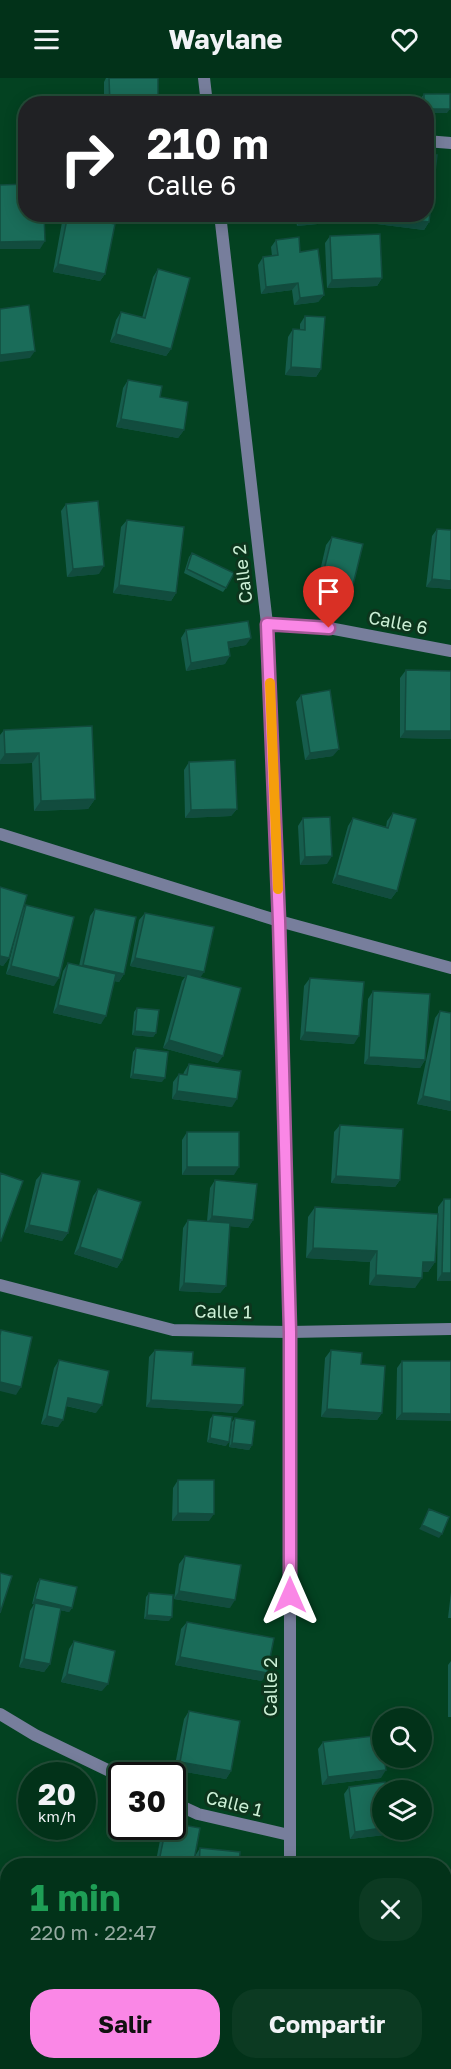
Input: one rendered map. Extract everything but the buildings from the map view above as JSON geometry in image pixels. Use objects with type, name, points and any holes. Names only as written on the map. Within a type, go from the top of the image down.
[{"type":"street","points":[[204,78],[206,96]]},
{"type":"street","points":[[434,142],[451,143]]},
{"type":"street","name":"Calle 2","points":[[221,222],[267,624],[279,921],[290,1332],[290,1858]]},
{"type":"street","name":"Calle 6","points":[[267,624],[329,628],[451,651]]},
{"type":"street","points":[[0,834],[279,921],[451,968]]},
{"type":"street","name":"Calle 1","points":[[0,1285],[173,1330],[290,1332],[451,1329]]},
{"type":"street","points":[[0,1714],[35,1735],[108,1770]]},
{"type":"street","name":"Calle 1","points":[[186,1808],[198,1814],[289,1835]]},
{"type":"slow traffic","points":[[270,683],[278,889]]},
{"type":"route","points":[[290,1595],[290,1332],[279,921],[267,624],[329,628]]}]
